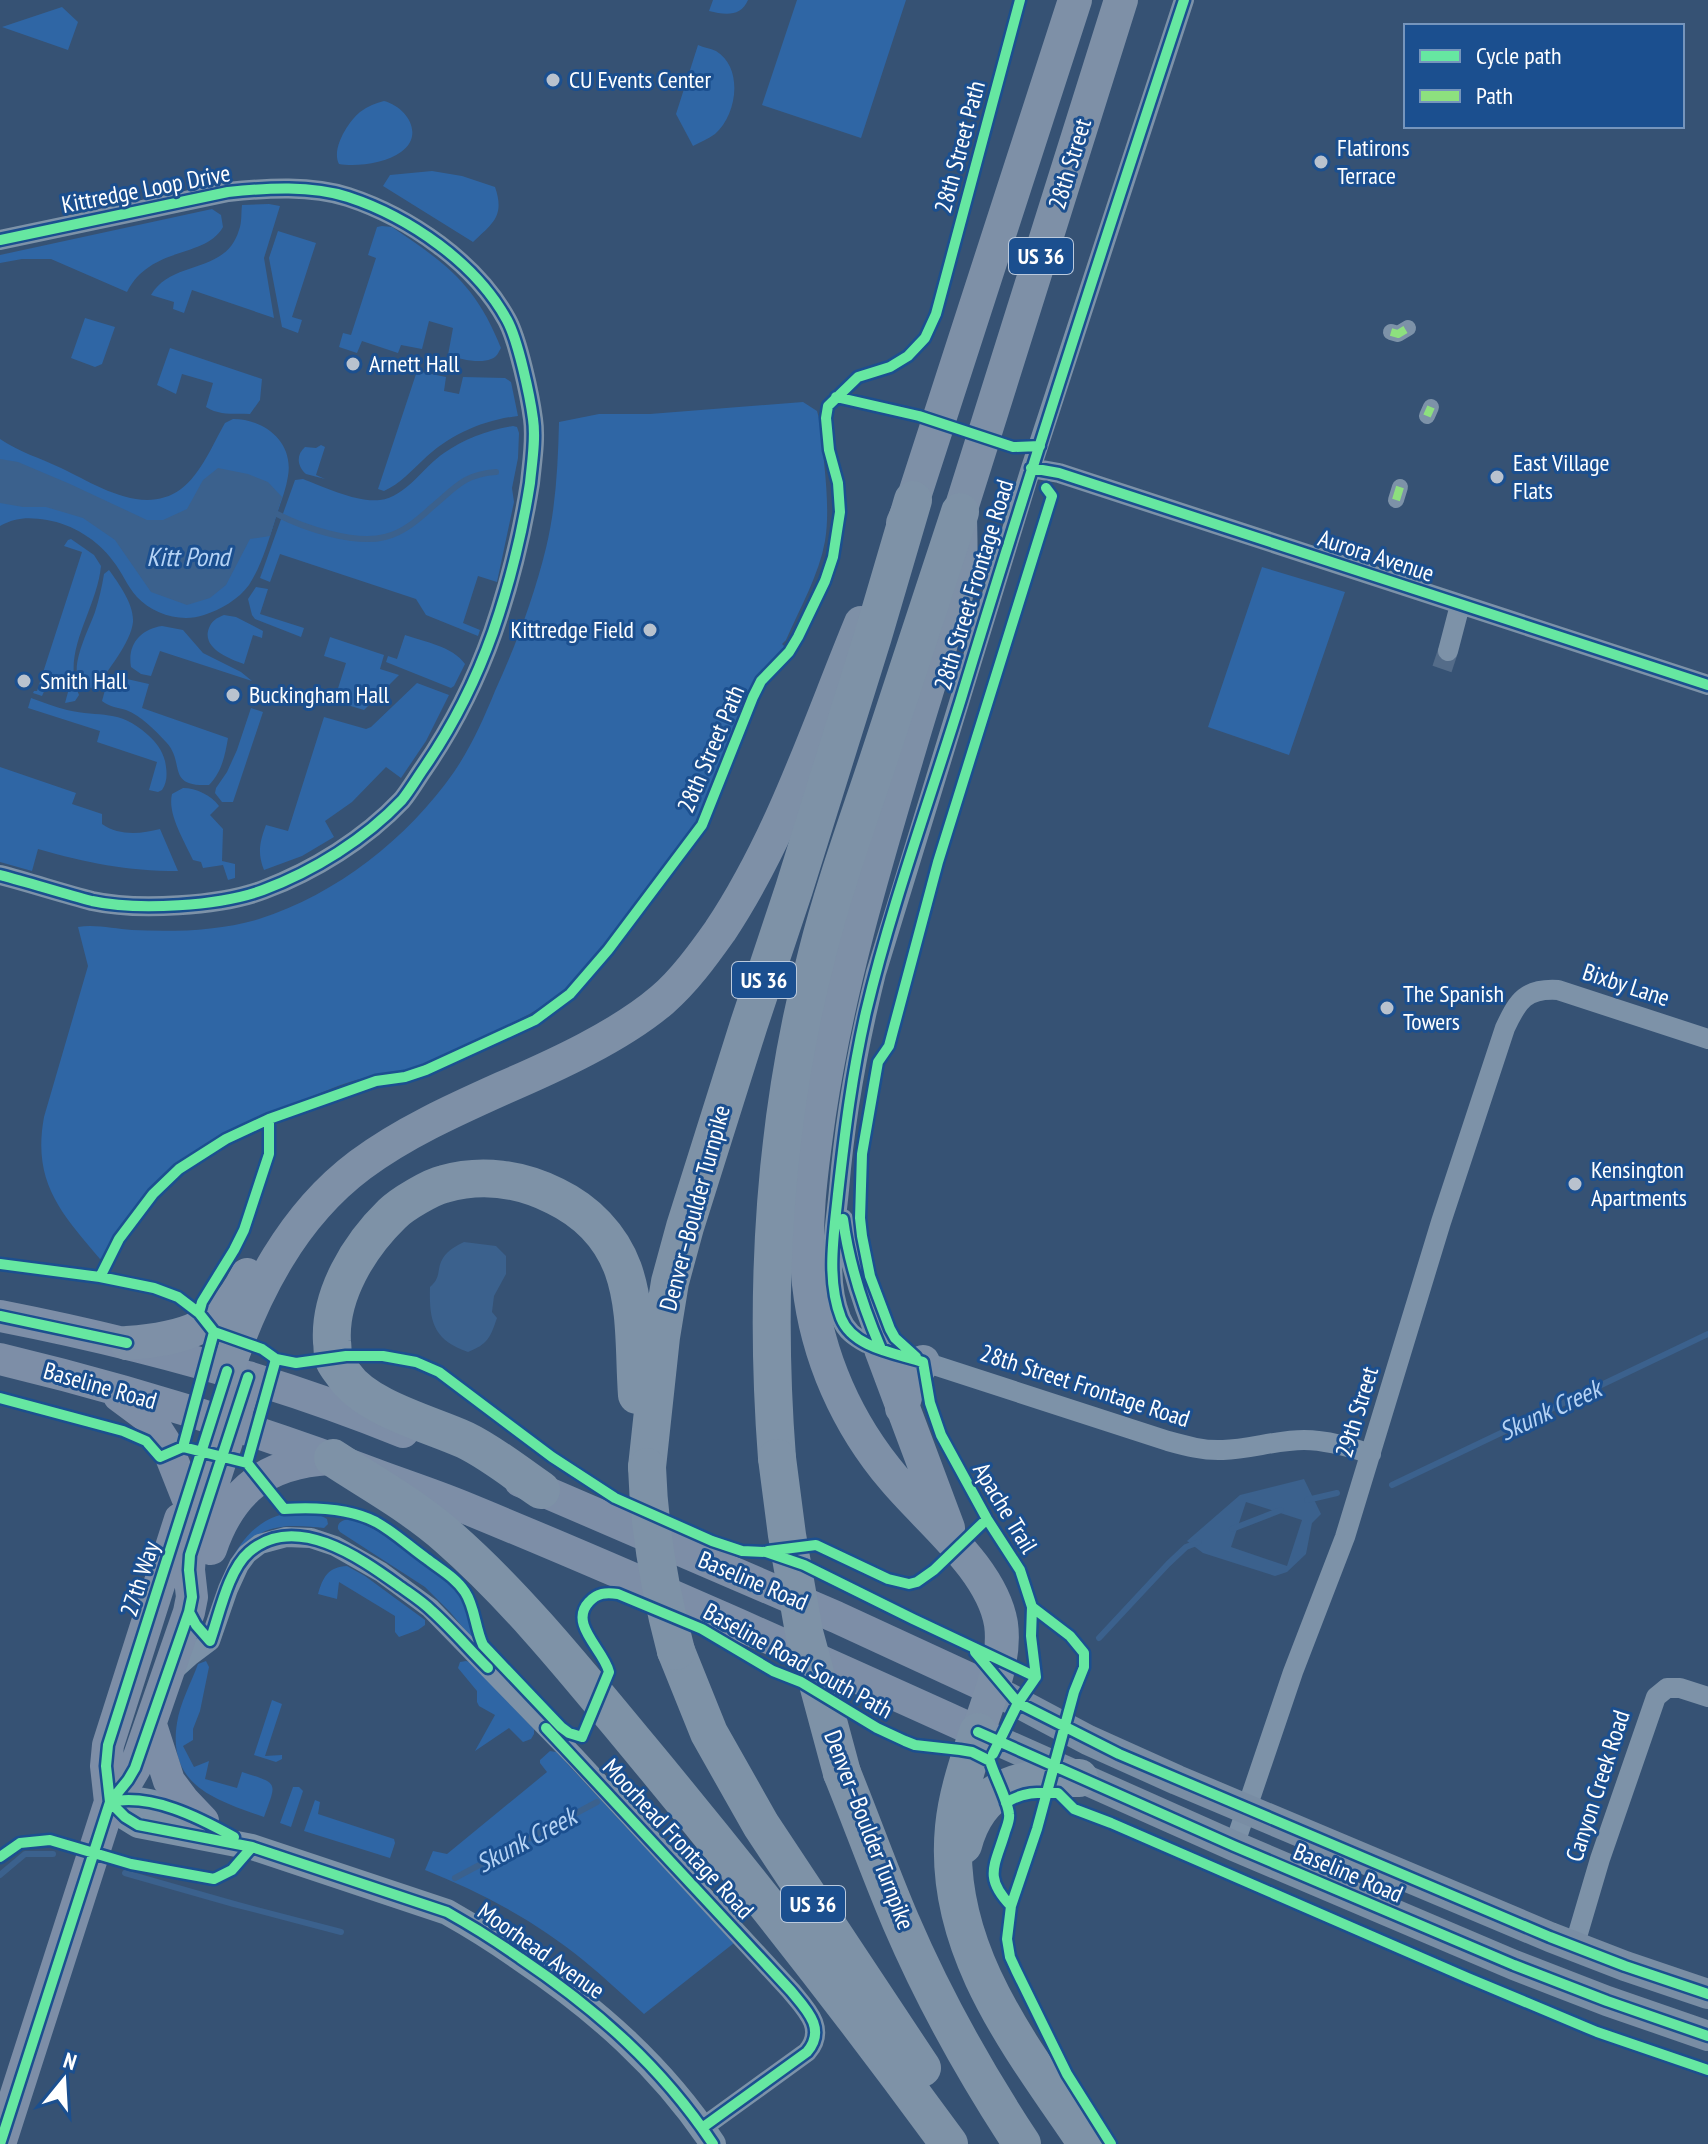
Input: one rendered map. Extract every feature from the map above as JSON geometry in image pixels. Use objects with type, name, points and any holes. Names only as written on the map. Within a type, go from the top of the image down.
[{"type":"highway","name":"28th Street","points":[[452,1113],[571,1057],[638,1018],[662,1000],[706,950],[761,863],[913,500],[1075,0]]},
{"type":"highway","name":"28th Street","points":[[956,1547],[890,1475],[864,1440],[843,1403],[818,1335],[809,1284],[807,1226],[815,1144],[847,968],[959,583],[960,512],[1121,0]]},
{"type":"highway","name":"Denver–Boulder Turnpike","points":[[913,500],[799,875],[749,1024],[670,1282],[647,1467],[648,1504],[655,1561],[676,1651],[709,1733],[761,1825],[973,2144]]},
{"type":"highway","name":"Denver–Boulder Turnpike","points":[[960,512],[838,879],[816,955],[792,1076],[779,1164],[773,1238],[771,1363],[777,1458],[789,1547],[804,1632],[842,1773],[902,1923],[957,2035],[1022,2144]]},
{"type":"highway","points":[[127,1343],[162,1341],[191,1331],[221,1314],[239,1292],[261,1246],[288,1210],[335,1162],[346,1153],[387,1133],[452,1113]]},
{"type":"highway","points":[[238,1374],[241,1331],[276,1257],[303,1222],[330,1191],[357,1167],[399,1139],[452,1113]]},
{"type":"highway","points":[[541,1490],[483,1450],[364,1395],[346,1379],[333,1358],[331,1330],[336,1306],[345,1279],[362,1249],[394,1211],[441,1184],[505,1178],[539,1188],[571,1203],[596,1224],[614,1248],[624,1271],[631,1304],[638,1408],[647,1467]]},
{"type":"highway","points":[[881,1349],[945,1522],[956,1547],[985,1584],[1001,1622],[1001,1645],[992,1689],[956,1812],[952,1857],[966,1935],[984,1983],[1009,2028],[1087,2144]]},
{"type":"highway","points":[[902,1408],[908,1386],[923,1362]]},
{"type":"highway","points":[[333,1458],[446,1534],[546,1638],[731,1858],[949,2144]]},
{"type":"highway","points":[[956,1887],[968,1829],[989,1797],[1027,1780],[1079,1778]]},
{"type":"main road","name":"Baseline Road","points":[[0,1316],[127,1343],[238,1374],[386,1425],[836,1617],[992,1689],[1109,1749],[1247,1810],[1574,1947],[1708,1994]]},
{"type":"main road","name":"Baseline Road","points":[[0,1359],[102,1385],[222,1422],[333,1458],[471,1510],[709,1611],[1234,1846],[1538,1975],[1708,2036]]},
{"type":"main road","name":"27th Way","points":[[0,2144],[110,1802],[135,1768],[190,1605],[190,1555],[222,1422],[238,1374]]},
{"type":"main road","points":[[102,1385],[150,1419],[166,1444],[187,1497]]},
{"type":"main road","name":"27th Way","points":[[110,1802],[106,1766],[108,1745],[187,1497],[222,1422]]},
{"type":"main road","points":[[190,1605],[220,1522],[251,1484],[281,1468],[333,1458]]},
{"type":"main road","points":[[151,1725],[169,1781],[203,1821]]},
{"type":"street","name":"28th Street Frontage Road","points":[[1184,0],[1031,468],[876,973],[851,1088],[839,1191],[855,1277],[881,1349],[1186,1446],[1222,1450],[1312,1440],[1345,1445],[1371,1454]]},
{"type":"street","name":"Kittredge Loop Drive","points":[[0,240],[251,189],[306,189],[346,197],[389,213],[429,237],[461,262],[490,295],[508,322],[533,420],[532,463],[521,535],[506,596],[481,664],[442,742],[403,798],[365,833],[310,869],[261,891],[211,902],[155,907],[95,901],[0,875]]},
{"type":"street","name":"Aurora Avenue","points":[[1031,468],[1059,473],[1708,685]]},
{"type":"street","points":[[1448,651],[1460,605]]},
{"type":"street","name":"Bixby Lane","points":[[1527,994],[1542,989],[1558,990],[1708,1039]]},
{"type":"street","name":"29th Street","points":[[1234,1846],[1293,1672],[1335,1565],[1441,1222],[1505,1028],[1514,1009],[1527,994]]},
{"type":"street","name":"Moorhead Frontage Road","points":[[210,1641],[239,1565],[247,1554],[260,1544],[286,1537],[311,1538],[335,1546],[381,1572],[430,1608],[583,1766],[791,1991],[814,2022],[815,2039],[807,2052],[708,2136]]},
{"type":"street","points":[[168,1676],[210,1641],[196,1625],[190,1605]]},
{"type":"street","name":"Canyon Creek Road","points":[[1574,1947],[1600,1859],[1656,1697],[1667,1688],[1680,1688],[1708,1697]]},
{"type":"street","name":"Moorhead Avenue","points":[[252,1847],[203,1821],[146,1800],[110,1802],[138,1825],[252,1847],[447,1912],[470,1924],[553,1980],[619,2032],[665,2082],[708,2136]]},
{"type":"shaded area","points":[[713,0],[748,0],[737,12],[727,14],[709,11]]},
{"type":"shaded area","points":[[797,0],[906,0],[861,138],[762,105]]},
{"type":"shaded area","points":[[62,7],[78,22],[68,50],[2,27]]},
{"type":"shaded area","points":[[698,45],[716,51],[725,59],[731,68],[734,92],[723,126],[693,146],[676,114]]},
{"type":"shaded area","points":[[384,101],[400,109],[410,122],[412,138],[408,145],[395,156],[380,161],[339,164],[339,144],[355,116]]},
{"type":"shaded area","points":[[432,171],[462,176],[495,187],[498,212],[473,242],[383,186],[390,175]]},
{"type":"shaded area","points":[[242,205],[280,206],[264,258],[274,318],[192,290],[184,313],[173,309],[174,302],[151,295],[172,276],[223,254],[239,230]]},
{"type":"shaded area","points":[[212,209],[221,215],[223,227],[215,237],[150,267],[137,277],[127,292],[51,259],[0,263],[0,255]]},
{"type":"shaded area","points":[[377,227],[392,227],[458,278],[491,326],[501,348],[495,357],[475,361],[448,355],[453,328],[429,321],[422,349],[401,345],[398,353],[362,341],[357,353],[339,347],[343,333],[351,335],[376,258],[368,255]]},
{"type":"shaded area","points":[[278,231],[316,243],[292,317],[302,320],[298,333],[282,327],[269,258]]},
{"type":"shaded area","points":[[85,318],[115,327],[102,364],[95,367],[71,358]]},
{"type":"shaded area","points":[[170,348],[262,379],[260,400],[250,414],[222,413],[206,407],[213,383],[182,374],[176,394],[157,385]]},
{"type":"shaded area","points":[[417,371],[446,377],[444,391],[459,394],[463,377],[505,378],[511,382],[518,416],[479,425],[455,436],[384,491],[378,489]]},
{"type":"shaded area","points":[[803,402],[817,411],[820,422],[827,497],[825,541],[814,579],[782,644],[786,648],[766,668],[744,704],[695,828],[578,979],[528,1015],[435,1060],[406,1071],[338,1086],[264,1116],[209,1145],[161,1180],[140,1202],[105,1257],[100,1259],[62,1211],[46,1178],[42,1160],[44,1117],[88,966],[78,927],[180,931],[259,919],[316,895],[343,879],[415,820],[466,753],[524,621],[549,533],[556,485],[559,422],[599,414],[650,414]]},
{"type":"shaded area","points":[[233,419],[256,423],[274,435],[286,453],[288,476],[268,543],[254,577],[240,595],[216,610],[186,618],[151,608],[133,593],[100,546],[66,525],[28,518],[0,526],[0,439],[104,489],[135,499],[151,500],[166,497],[188,483],[225,423]]},
{"type":"shaded area","points":[[513,426],[519,433],[512,488],[514,502],[497,582],[478,576],[463,623],[480,630],[478,636],[426,615],[416,599],[280,554],[270,582],[260,578],[295,480],[303,479],[362,499],[389,498],[406,488],[452,448],[477,436]]},
{"type":"shaded area","points":[[305,447],[325,447],[316,475],[325,479],[306,474],[299,460]]},
{"type":"shaded area","points":[[71,539],[94,555],[101,566],[74,663],[74,679],[79,695],[75,701],[65,703],[68,692],[47,685],[42,696],[33,693],[37,691],[82,552],[64,546]]},
{"type":"shaded area","points":[[1262,567],[1345,592],[1289,755],[1208,727]]},
{"type":"shaded area","points":[[109,570],[128,601],[133,622],[123,647],[95,688],[84,685],[78,679],[78,657],[104,574]]},
{"type":"shaded area","points":[[256,587],[268,589],[260,614],[304,628],[301,637],[255,619],[248,599]]},
{"type":"shaded area","points":[[224,615],[236,617],[263,631],[262,638],[253,635],[244,664],[218,652],[209,641],[210,625]]},
{"type":"shaded area","points":[[162,626],[183,630],[203,653],[252,681],[160,651],[151,676],[141,674],[131,667],[131,651],[142,634]]},
{"type":"shaded area","points":[[405,635],[438,645],[460,658],[465,664],[454,686],[451,688],[386,662],[388,656],[397,659]]},
{"type":"shaded area","points":[[330,637],[384,655],[380,669],[399,675],[364,710],[334,701],[346,663],[324,656]]},
{"type":"shaded area","points":[[118,677],[149,684],[142,708],[228,738],[220,769],[209,785],[195,785],[181,778],[172,750],[152,728],[132,713],[102,701],[105,690]]},
{"type":"shaded area","points":[[417,683],[449,695],[426,741],[401,778],[386,767],[352,802],[325,821],[334,837],[302,856],[264,870],[260,847],[266,825],[288,831],[324,717],[366,729]]},
{"type":"shaded area","points":[[31,698],[67,710],[118,717],[137,727],[154,740],[164,757],[166,776],[162,790],[149,790],[157,762],[97,742],[100,731],[28,708]]},
{"type":"shaded area","points":[[251,708],[263,712],[233,802],[222,802],[215,793],[216,788],[237,750]]},
{"type":"shaded area","points":[[0,767],[76,793],[72,804],[102,814],[102,824],[116,831],[130,833],[160,829],[178,871],[107,865],[38,849],[32,871],[0,862]]},
{"type":"shaded area","points":[[183,788],[203,793],[219,806],[210,815],[223,829],[222,861],[235,864],[235,878],[228,880],[223,865],[203,868],[201,862],[193,860],[172,810],[172,794]]},
{"type":"shaded area","points":[[289,1513],[318,1515],[327,1519],[328,1524],[324,1528],[291,1526],[267,1531],[251,1541],[228,1566],[239,1547],[260,1525]]},
{"type":"shaded area","points":[[350,1519],[391,1539],[452,1584],[462,1599],[480,1648],[425,1587],[340,1532],[340,1523]]},
{"type":"shaded area","points":[[347,1566],[425,1620],[425,1625],[399,1637],[395,1632],[395,1616],[339,1582],[337,1599],[318,1594],[327,1574],[335,1568]]},
{"type":"shaded area","points":[[206,1661],[209,1667],[193,1740],[183,1746],[194,1767],[209,1761],[205,1779],[237,1788],[242,1772],[269,1782],[273,1790],[264,1817],[229,1804],[199,1787],[187,1776],[180,1762],[176,1744],[178,1716],[198,1664]]},
{"type":"shaded area","points":[[466,1661],[534,1729],[531,1739],[523,1742],[509,1728],[475,1751],[495,1715],[479,1706],[477,1691],[458,1668],[460,1662]]},
{"type":"shaded area","points":[[272,1700],[282,1704],[265,1756],[282,1755],[282,1759],[276,1762],[254,1755]]},
{"type":"shaded area","points":[[550,1751],[561,1757],[734,1943],[644,2014],[591,1966],[547,1933],[487,1898],[425,1870],[433,1851],[447,1854],[547,1772],[540,1760]]},
{"type":"shaded area","points":[[293,1787],[303,1791],[291,1827],[280,1823]]},
{"type":"shaded area","points":[[315,1800],[320,1802],[318,1814],[394,1839],[390,1858],[304,1831]]},
{"type":"water","name":"Kitt Pond","points":[[0,459],[18,462],[147,520],[163,520],[187,509],[203,480],[218,468],[268,482],[282,497],[270,536],[250,539],[226,585],[210,598],[187,605],[151,592],[115,540],[83,518],[46,507],[0,503]]},
{"type":"water","points":[[464,1242],[496,1246],[506,1256],[506,1274],[494,1296],[492,1312],[497,1318],[492,1331],[484,1343],[468,1352],[440,1335],[432,1319],[430,1299],[430,1287],[436,1280],[443,1258]]},
{"type":"water","points":[[1304,1479],[1321,1514],[1312,1523],[1306,1554],[1287,1572],[1275,1576],[1203,1553],[1187,1541],[1240,1495]],"holes":[[[1246,1502],[1302,1520],[1287,1566],[1231,1547]]]},
{"type":"waterway","points":[[277,514],[315,530],[345,537],[385,537],[410,525],[468,479],[496,472]]},
{"type":"waterway","name":"Skunk Creek","points":[[1392,1485],[1708,1334]]},
{"type":"waterway","name":"Skunk Creek","points":[[1307,1500],[1337,1493]]},
{"type":"waterway","name":"Skunk Creek","points":[[1232,1529],[1281,1510]]},
{"type":"waterway","name":"Skunk Creek","points":[[1099,1638],[1168,1564],[1186,1547],[1199,1542]]},
{"type":"waterway","name":"Skunk Creek","points":[[455,1878],[597,1802]]},
{"type":"waterway","name":"Skunk Creek","points":[[0,1875],[25,1854],[53,1854]]},
{"type":"waterway","name":"Skunk Creek","points":[[125,1873],[341,1932]]},
{"type":"tunnel","points":[[1442,669],[1448,651]]},
{"type":"marked path","points":[[1391,332],[1398,334],[1408,328]]},
{"type":"marked path","points":[[1427,416],[1431,407]]},
{"type":"marked path","points":[[1396,500],[1400,487]]},
{"type":"cycle path","name":"28th Street Path","points":[[100,1277],[119,1239],[153,1194],[179,1169],[226,1139],[269,1119],[376,1081],[426,1070],[535,1020],[570,994],[608,950],[702,825],[753,697],[761,681],[789,652],[798,637],[833,557],[840,512],[838,483],[829,450],[828,406],[858,377],[890,367],[908,356],[925,338],[936,314],[1020,0]]},
{"type":"cycle path","points":[[923,1362],[865,1343],[847,1328],[836,1303],[832,1272],[833,1241],[857,1058],[866,1012],[898,895],[1184,0]]},
{"type":"cycle path","points":[[0,240],[228,192],[304,189],[348,197],[394,217],[439,245],[459,261],[494,299],[507,320],[519,354],[534,434],[530,483],[515,558],[479,668],[454,719],[411,788],[372,828],[320,863],[282,882],[245,895],[202,903],[155,906],[111,904],[0,875]]},
{"type":"cycle path","points":[[836,397],[919,416],[1013,447],[1040,446]]},
{"type":"cycle path","points":[[1031,468],[1059,473],[1708,685]]},
{"type":"cycle path","points":[[916,1357],[895,1338],[870,1276],[860,1218],[862,1154],[878,1062],[889,1046],[938,862],[1052,496],[1046,488]]},
{"type":"cycle path","points":[[199,1313],[202,1302],[244,1230],[269,1154],[269,1119]]},
{"type":"cycle path","points":[[843,1219],[858,1285],[881,1349]]},
{"type":"cycle path","points":[[0,1264],[100,1277],[154,1288],[178,1297],[199,1313],[214,1332],[262,1349],[276,1359],[296,1363],[346,1356],[383,1356],[416,1362],[439,1372],[552,1457],[615,1498],[712,1541],[742,1551],[766,1552],[804,1565],[1036,1677]]},
{"type":"cycle path","points":[[0,1316],[127,1343]]},
{"type":"cycle path","points":[[183,1447],[214,1332]]},
{"type":"cycle path","points":[[247,1463],[276,1359]]},
{"type":"cycle path","name":"Apache Trail","points":[[923,1362],[930,1403],[941,1435],[987,1519],[1020,1570],[1032,1607],[1070,1636],[1084,1653],[1084,1667],[1011,1906],[1007,1939],[1010,1957],[1067,2074],[1111,2144]]},
{"type":"cycle path","points":[[110,1802],[106,1766],[108,1745],[227,1371]]},
{"type":"cycle path","points":[[0,2144],[110,1802],[135,1768],[189,1612],[192,1597],[190,1555],[248,1377]]},
{"type":"cycle path","name":"Baseline Road South Path","points":[[0,1398],[123,1431],[146,1441],[160,1457],[183,1447],[247,1463],[284,1509],[331,1510],[376,1522],[457,1582],[468,1598],[483,1645],[569,1733],[582,1737],[609,1672],[585,1628],[584,1610],[595,1597],[614,1593],[702,1629],[773,1671],[801,1682],[877,1728],[905,1741],[972,1752],[990,1761],[1009,1816],[995,1863],[994,1879],[1011,1906]]},
{"type":"cycle path","name":"Apache Trail","points":[[768,1551],[816,1545],[888,1579],[909,1584],[934,1570],[987,1519]]},
{"type":"cycle path","points":[[189,1612],[210,1641],[230,1581],[249,1552],[267,1541],[286,1536],[306,1537],[365,1562],[415,1597],[488,1668]]},
{"type":"cycle path","points":[[993,1754],[1018,1703],[1036,1677],[1031,1636],[1032,1607]]},
{"type":"cycle path","points":[[975,1652],[1018,1703],[1119,1754],[1550,1937],[1708,1994]]},
{"type":"cycle path","points":[[546,1728],[791,1991],[815,2027],[813,2044],[807,2052],[702,2128]]},
{"type":"cycle path","points":[[978,1732],[1234,1846],[1514,1965],[1708,2036]]},
{"type":"cycle path","points":[[1006,1803],[1030,1794],[1058,1793],[1074,1809],[1468,1978],[1597,2032],[1708,2070]]},
{"type":"cycle path","points":[[110,1802],[126,1800],[158,1804],[190,1815],[234,1837]]},
{"type":"cycle path","points":[[110,1802],[138,1825],[252,1847],[447,1912],[548,1977],[601,2019],[650,2065],[713,2144]]},
{"type":"cycle path","points":[[0,1857],[20,1843],[50,1840],[131,1864],[214,1879],[232,1870],[252,1847]]},
{"type":"place","name":"CU Events Center","points":[[553,80]]},
{"type":"place","name":"Flatirons Terrace","points":[[1321,162]]},
{"type":"place","name":"Arnett Hall","points":[[353,364]]},
{"type":"place","name":"East Village Flats","points":[[1497,477]]},
{"type":"place","name":"Kittredge Field","points":[[650,630]]},
{"type":"place","name":"Smith Hall","points":[[24,681]]},
{"type":"place","name":"Buckingham Hall","points":[[233,695]]},
{"type":"place","name":"The Spanish Towers","points":[[1387,1008]]},
{"type":"place","name":"Kensington Apartments","points":[[1575,1184]]}]
